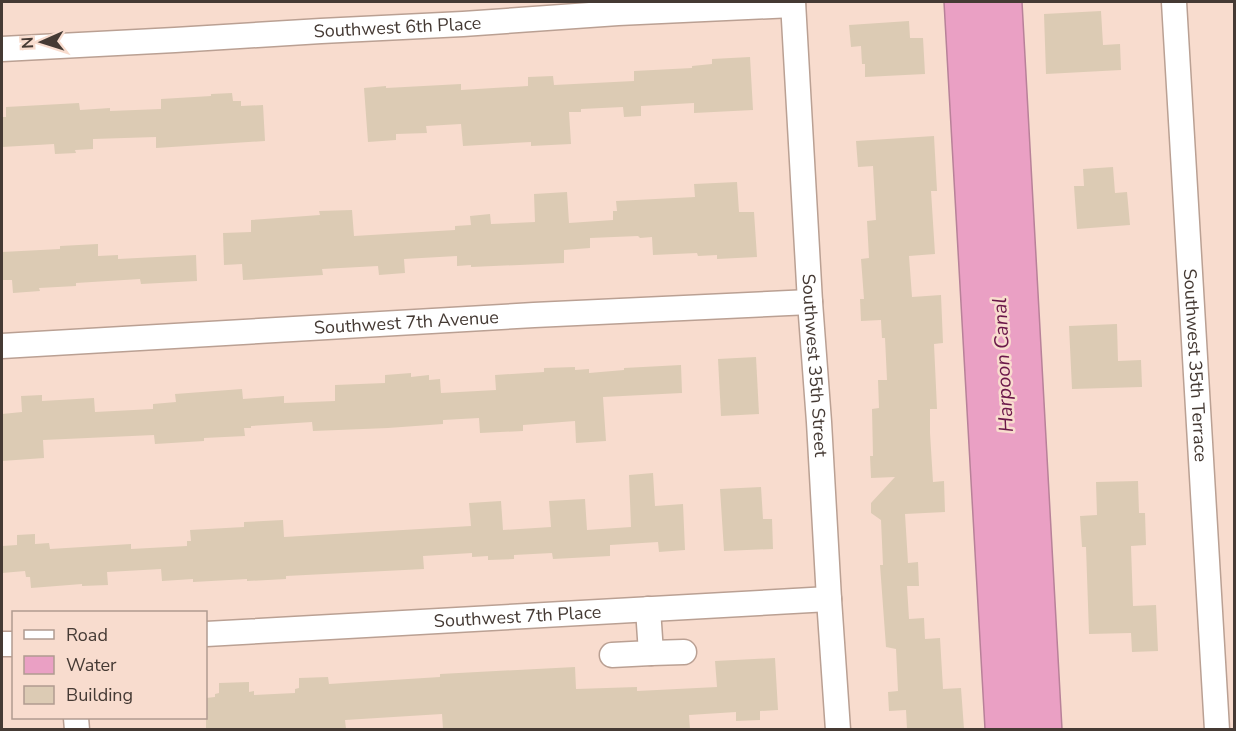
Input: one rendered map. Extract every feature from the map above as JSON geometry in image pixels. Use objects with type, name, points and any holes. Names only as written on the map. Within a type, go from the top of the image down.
[{"type":"street","name":"Southwest 35th Terrace","points":[[1174,2],[1217,729]]},
{"type":"street","name":"Southwest 6th Place","points":[[2,49],[463,24],[793,3]]},
{"type":"street","name":"Southwest 35th Street","points":[[793,3],[838,729]]},
{"type":"street","name":"Southwest 7th Avenue","points":[[2,346],[534,315],[810,302]]},
{"type":"street","name":"Southwest 7th Place","points":[[207,634],[829,599]]},
{"type":"street","points":[[648,609],[651,653]]},
{"type":"street","points":[[612,655],[684,652]]},
{"type":"water","name":"Harpoon Canal","points":[[944,2],[1022,2],[1062,729],[985,729]]},
{"type":"building","points":[[1101,11],[1103,45],[1120,44],[1121,70],[1046,74],[1044,14]]},
{"type":"building","points":[[909,21],[910,38],[923,38],[925,74],[865,77],[861,46],[851,47],[849,25]]},
{"type":"building","points":[[750,57],[753,110],[694,113],[694,103],[641,106],[641,116],[624,117],[623,107],[581,109],[581,112],[569,112],[571,144],[531,146],[531,142],[463,146],[461,124],[426,126],[427,133],[396,134],[396,140],[368,142],[364,88],[461,84],[461,90],[528,86],[528,77],[553,76],[554,85],[634,81],[634,71],[692,68],[692,66],[712,64],[712,59]]},
{"type":"building","points":[[232,93],[233,101],[241,101],[241,106],[263,105],[265,141],[156,148],[156,137],[93,139],[93,149],[55,154],[54,144],[2,147],[2,117],[6,117],[6,107],[79,103],[80,110],[161,109],[161,99]]},
{"type":"building","points":[[934,136],[937,191],[931,191],[935,254],[909,256],[912,297],[941,295],[943,343],[934,344],[937,409],[930,409],[930,433],[933,482],[944,481],[945,512],[905,514],[908,563],[918,562],[919,586],[907,586],[909,619],[924,618],[925,639],[940,638],[943,689],[961,688],[964,729],[907,729],[906,710],[889,711],[888,692],[898,691],[896,649],[886,647],[880,565],[883,565],[881,520],[871,513],[871,503],[895,477],[871,478],[872,409],[879,408],[878,380],[887,380],[885,338],[882,338],[881,320],[861,321],[860,299],[864,299],[861,259],[869,258],[867,221],[876,220],[873,166],[858,167],[856,141]]},
{"type":"building","points":[[1113,167],[1115,193],[1127,192],[1130,225],[1077,229],[1074,186],[1084,186],[1083,169]]},
{"type":"building","points":[[737,182],[739,212],[754,212],[757,257],[717,259],[717,255],[698,256],[697,253],[653,255],[652,237],[640,238],[638,236],[590,238],[590,248],[564,250],[564,263],[471,267],[471,265],[457,266],[457,256],[404,259],[405,273],[379,275],[378,266],[322,269],[323,275],[243,280],[242,264],[224,265],[223,233],[251,232],[251,220],[320,215],[319,211],[352,210],[354,236],[455,230],[455,226],[471,225],[470,216],[490,214],[491,224],[535,222],[534,194],[567,192],[569,223],[613,220],[613,211],[617,211],[616,201],[695,197],[694,184]]},
{"type":"building","points":[[98,244],[98,256],[118,255],[118,259],[196,255],[197,281],[141,284],[140,279],[76,283],[76,286],[39,288],[40,291],[13,293],[12,280],[2,280],[2,252],[60,249],[60,246]]},
{"type":"building","points":[[1117,324],[1118,361],[1141,360],[1142,387],[1072,389],[1069,326]]},
{"type":"building","points":[[756,357],[759,414],[721,416],[718,359]]},
{"type":"building","points":[[681,365],[682,393],[603,397],[606,441],[576,443],[575,421],[523,425],[523,431],[480,433],[479,418],[443,420],[443,424],[313,431],[312,422],[251,426],[251,428],[244,428],[245,436],[204,438],[204,441],[155,444],[154,435],[43,440],[44,458],[2,461],[2,414],[22,412],[21,396],[42,395],[42,401],[94,398],[95,412],[153,409],[153,404],[176,402],[175,394],[242,389],[243,399],[284,396],[284,403],[335,401],[335,385],[385,383],[385,375],[411,373],[411,377],[429,375],[429,380],[440,379],[441,393],[496,390],[495,375],[544,372],[544,368],[575,367],[575,370],[589,369],[589,373],[624,370],[624,368]]},
{"type":"building","points":[[653,473],[655,506],[683,504],[685,550],[659,552],[658,542],[610,545],[610,556],[553,559],[552,553],[514,555],[514,559],[488,560],[488,556],[472,557],[472,553],[423,556],[424,569],[286,576],[286,579],[247,581],[247,579],[193,582],[193,579],[162,581],[161,569],[107,572],[108,585],[82,586],[82,584],[31,588],[30,577],[26,577],[25,571],[2,573],[2,546],[17,545],[17,535],[35,534],[35,544],[49,543],[50,549],[131,544],[131,549],[187,546],[187,541],[191,541],[190,530],[244,527],[244,522],[283,520],[284,537],[471,526],[469,503],[501,501],[503,530],[551,527],[549,501],[585,499],[587,530],[631,527],[629,475]]},
{"type":"building","points":[[1138,481],[1139,513],[1145,513],[1146,545],[1131,546],[1133,606],[1156,605],[1158,651],[1132,652],[1131,633],[1089,634],[1086,547],[1082,547],[1080,516],[1097,515],[1096,482]]},
{"type":"building","points":[[761,487],[763,519],[772,519],[773,549],[724,551],[720,489]]},
{"type":"building","points":[[775,658],[778,710],[760,711],[760,720],[736,721],[736,712],[689,715],[690,729],[443,729],[442,714],[345,720],[346,729],[206,729],[207,698],[215,697],[215,694],[219,693],[219,683],[249,682],[249,692],[254,691],[254,695],[295,693],[295,689],[299,688],[299,678],[328,677],[329,684],[440,677],[440,674],[575,667],[576,689],[637,687],[637,691],[717,687],[715,661]]}]
